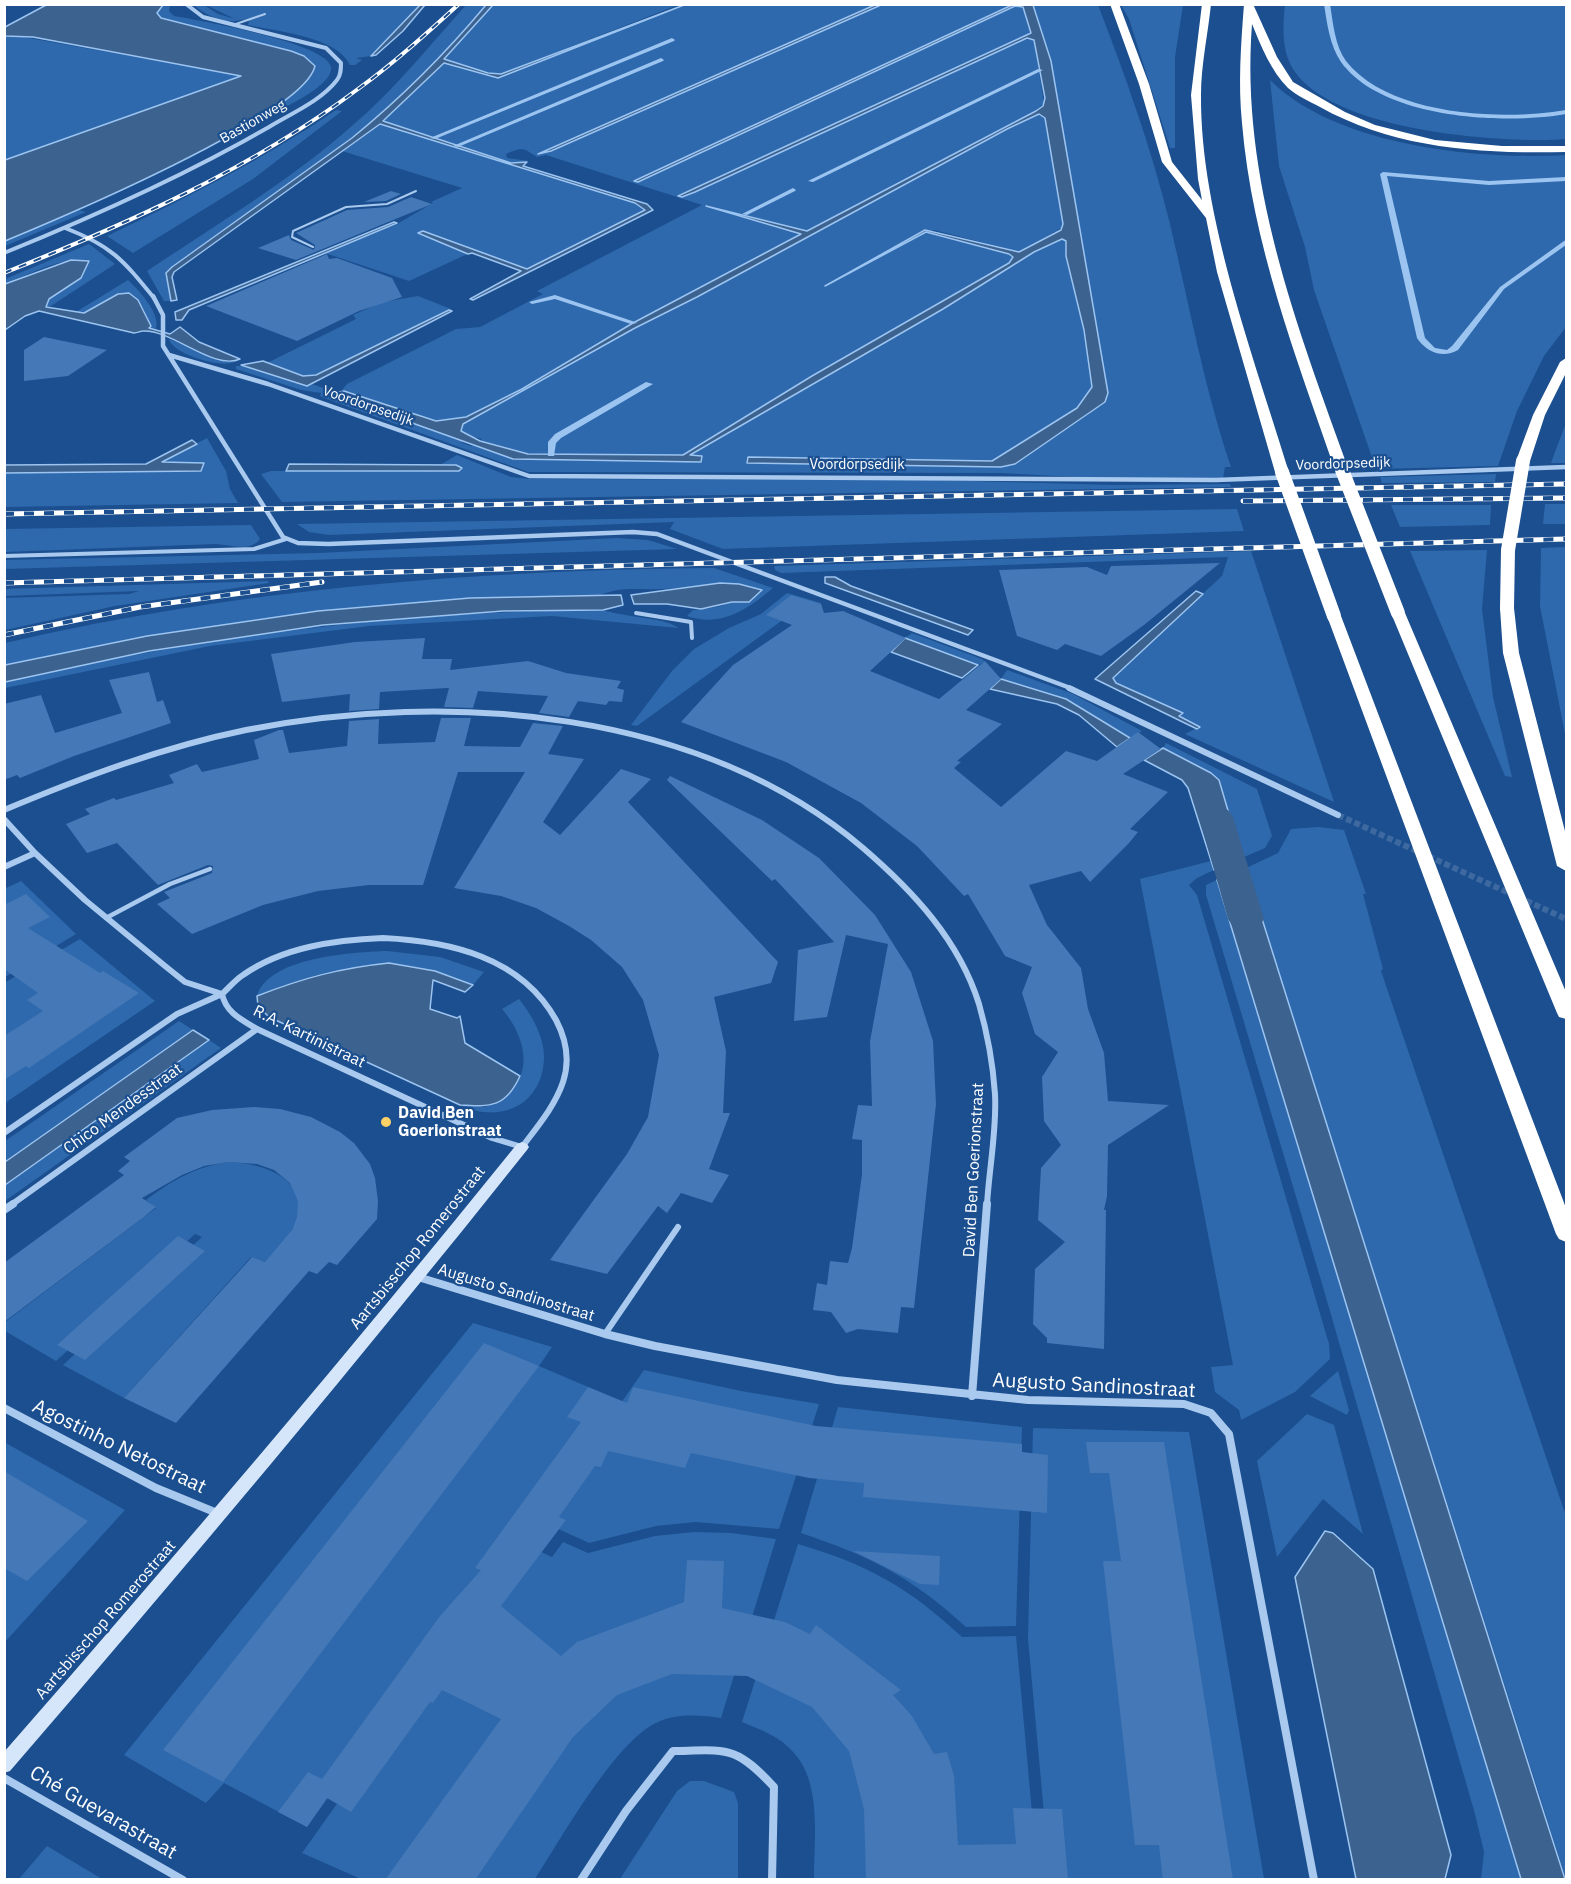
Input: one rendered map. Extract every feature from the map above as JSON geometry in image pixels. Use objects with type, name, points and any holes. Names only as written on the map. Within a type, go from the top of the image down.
[{"type":"highway","points":[[1114,4],[1144,84],[1167,162],[1210,218]]},
{"type":"highway","points":[[1208,4],[1196,95],[1203,179],[1210,218],[1238,329],[1282,472],[1334,616],[1566,1234]]},
{"type":"highway","points":[[1249,6],[1274,60],[1292,86],[1345,116],[1381,129],[1442,143],[1513,150],[1566,149]]},
{"type":"highway","points":[[1249,6],[1245,42],[1246,96],[1253,175],[1278,277],[1305,366],[1342,470],[1398,613],[1566,1013]]},
{"type":"highway","points":[[1566,362],[1539,415],[1523,461],[1508,550],[1507,608],[1511,653],[1566,866]]},
{"type":"street","name":"Bastionweg","points":[[4,253],[65,228],[180,175],[259,132],[336,81],[341,72],[341,63],[326,48],[203,17],[186,4]]},
{"type":"street","points":[[65,228],[97,240],[120,254],[162,310],[164,330],[161,338],[168,354],[235,467],[277,530],[286,539],[298,543],[318,544],[633,532],[657,534],[1080,692],[1338,815]]},
{"type":"street","name":"Voordorpsedijk","points":[[168,354],[286,390],[513,473],[540,477],[985,477],[1089,481],[1177,481],[1566,467]]},
{"type":"street","name":"David Ben Goerionstraat","points":[[4,810],[88,775],[214,737],[280,723],[346,715],[419,711],[492,714],[617,730],[687,750],[758,778],[826,817],[875,854],[914,894],[938,924],[965,972],[977,1000],[989,1048],[995,1096],[972,1396]]},
{"type":"street","points":[[4,819],[35,853],[106,918],[185,982],[222,994]]},
{"type":"street","points":[[4,867],[35,853]]},
{"type":"street","name":"Aartsbisschop Romerostraat","points":[[4,1765],[220,1515],[418,1277],[551,1110],[563,1088],[567,1060],[562,1031],[547,1004],[526,981],[494,961],[451,946],[411,939],[342,941],[296,951],[268,961],[231,983],[222,994]]},
{"type":"street","points":[[4,1133],[185,1009],[222,994]]},
{"type":"street","name":"R.A. Kartinistraat","points":[[222,994],[222,1002],[231,1012],[257,1029],[481,1133],[522,1147]]},
{"type":"street","name":"Chico Mendesstraat","points":[[4,1210],[257,1029]]},
{"type":"street","name":"Augusto Sandinostraat","points":[[418,1277],[605,1334],[656,1346],[837,1380],[972,1396],[1184,1404],[1204,1409],[1222,1420],[1229,1434],[1314,1880]]},
{"type":"street","name":"Agostinho Netostraat","points":[[4,1408],[156,1488],[220,1515]]},
{"type":"street","points":[[581,1880],[626,1811],[673,1751],[693,1750],[724,1750],[750,1761],[774,1787],[772,1880]]},
{"type":"street","name":"Ché Guevarastraat","points":[[4,1778],[183,1880]]},
{"type":"lane","points":[[233,25],[266,14]]},
{"type":"lane","points":[[313,247],[292,237],[293,231],[346,207],[387,204],[416,191]]},
{"type":"lane","points":[[4,556],[254,549],[286,539]]},
{"type":"lane","points":[[636,613],[691,622],[692,638]]},
{"type":"lane","points":[[106,918],[170,884],[210,869]]},
{"type":"lane","name":"Augusto Sandinostraat","points":[[605,1334],[678,1227]]},
{"type":"shaded area","points":[[48,4],[163,5],[157,13],[161,18],[291,51],[304,56],[315,66],[301,87],[269,111],[226,138],[123,189],[5,241],[5,160],[241,76],[33,37],[5,36],[5,27]]},
{"type":"shaded area","points":[[877,4],[881,5],[551,151],[538,154]]},
{"type":"shaded area","points":[[163,5],[170,5],[169,11],[174,16],[260,34],[308,49],[324,58],[331,67],[329,75],[323,83],[302,98],[260,119],[297,91],[313,74],[188,24],[161,18],[157,13]]},
{"type":"shaded area","points":[[204,5],[218,14],[235,19],[206,5],[423,5],[372,56],[356,58],[362,60],[355,65],[350,65],[343,55],[320,42],[248,25],[249,21],[246,20],[221,19],[195,6]]},
{"type":"shaded area","points":[[420,5],[425,5],[403,31],[376,55],[371,56]]},
{"type":"shaded area","points":[[466,5],[486,5],[422,74],[352,138],[172,267],[166,273],[171,301],[164,301],[147,271],[304,165],[353,125],[383,97]]},
{"type":"shaded area","points":[[486,5],[493,5],[444,59],[488,73],[501,74],[684,5],[498,78],[444,63],[383,121],[511,163],[527,162],[523,166],[647,204],[653,210],[473,300],[470,299],[521,271],[472,253],[468,254],[418,233],[423,231],[527,269],[645,210],[635,203],[380,124],[174,272],[172,277],[177,300],[171,301],[166,273],[172,267],[352,138],[422,74]]},
{"type":"shaded area","points":[[493,5],[678,5],[501,74],[488,73],[444,59]]},
{"type":"shaded area","points":[[684,5],[877,5],[539,154],[551,151],[881,5],[1012,5],[634,181],[637,182],[1015,6],[1023,7],[1031,33],[681,194],[682,197],[695,192],[1023,39],[1034,40],[1044,103],[1036,111],[807,231],[707,206],[801,234],[633,323],[522,389],[1039,114],[1045,118],[1063,227],[1020,252],[934,230],[926,232],[1013,257],[1009,263],[812,376],[683,455],[528,454],[462,434],[463,424],[512,394],[465,418],[444,422],[414,417],[342,390],[347,384],[456,329],[480,327],[543,294],[537,291],[702,205],[546,155],[537,157],[529,152],[517,150],[506,154],[507,158],[529,161],[511,163],[384,122],[386,117],[444,63],[498,78]]},
{"type":"shaded area","points":[[1012,5],[1033,5],[1051,61],[1108,393],[1105,402],[1015,464],[1001,467],[747,463],[748,457],[992,461],[1077,408],[1092,387],[1084,330],[1066,256],[1066,241],[1062,239],[1034,252],[943,309],[690,455],[702,456],[701,462],[513,459],[331,394],[344,391],[436,421],[466,417],[522,389],[633,323],[801,234],[706,206],[807,231],[1036,111],[1043,106],[1045,98],[1034,40],[1027,38],[695,192],[682,197],[678,196],[1031,33],[1023,7],[1015,6],[638,182],[634,181]],"holes":[[[1039,114],[1045,118],[1063,224],[1061,230],[1019,252],[925,230],[825,286],[926,232],[1013,257],[1009,263],[812,376],[683,455],[528,454],[480,441],[461,431],[463,424],[635,328],[697,297],[1007,129]]]},
{"type":"shaded area","points":[[1033,5],[1098,5],[1137,111],[1162,193],[1205,376],[1231,467],[1225,467],[1223,478],[1094,478],[1001,473],[528,472],[324,398],[320,396],[321,393],[301,390],[236,369],[236,366],[244,366],[307,386],[312,384],[335,392],[332,394],[464,441],[462,443],[513,459],[701,462],[690,455],[943,309],[1034,252],[1062,239],[1066,241],[1066,256],[1084,330],[1092,387],[1077,408],[992,461],[749,457],[747,463],[1001,467],[1015,464],[1089,414],[1108,393],[1051,61]]},
{"type":"shaded area","points":[[1121,5],[1183,5],[1175,57],[1175,148],[1170,148],[1129,19]]},
{"type":"shaded area","points":[[1285,5],[1566,5],[1566,139],[1499,139],[1457,135],[1413,128],[1371,117],[1334,103],[1305,83],[1288,59],[1284,32]]},
{"type":"shaded area","points":[[12,35],[242,76],[5,160],[4,36]]},
{"type":"shaded area","points":[[1270,80],[1298,102],[1332,120],[1369,134],[1451,151],[1491,155],[1566,155],[1566,327],[1544,356],[1517,411],[1498,466],[1376,469],[1314,290],[1305,247],[1279,166]]},
{"type":"shaded area","points":[[336,110],[342,111],[253,179],[133,253],[107,236],[224,177],[281,145]]},
{"type":"shaded area","points":[[380,124],[635,203],[645,210],[527,269],[474,251],[409,281],[325,253],[397,224],[433,203],[431,202],[462,188],[342,151]]},
{"type":"shaded area","points":[[79,210],[86,212],[5,246],[5,241]]},
{"type":"shaded area","points":[[394,222],[397,223],[189,310],[182,320],[176,320],[175,312]]},
{"type":"shaded area","points":[[89,244],[115,264],[51,306],[46,307],[46,302],[78,281],[89,262],[80,260],[59,263],[5,284],[5,279]]},
{"type":"shaded area","points":[[71,260],[89,261],[81,278],[49,299],[46,307],[84,313],[118,294],[129,293],[138,300],[151,326],[149,328],[170,334],[180,327],[199,342],[240,359],[230,361],[205,355],[154,332],[134,333],[39,311],[25,316],[5,330],[5,284]]},
{"type":"shaded area","points":[[128,280],[152,310],[157,323],[156,329],[150,328],[146,313],[140,303],[127,293],[113,296],[90,311],[76,312]]},
{"type":"shaded area","points":[[418,296],[451,309],[316,375],[303,376],[267,363],[356,319],[353,315],[383,302]]},
{"type":"shaded area","points":[[449,310],[452,311],[307,386],[241,365],[263,361],[303,376],[316,375]]},
{"type":"shaded area","points":[[169,339],[211,356],[234,362],[228,364],[197,358],[178,349]]},
{"type":"shaded area","points":[[1566,423],[1566,463],[1551,463],[1552,460]]},
{"type":"shaded area","points":[[207,438],[226,471],[230,489],[238,503],[5,507],[4,473],[201,471],[162,462]]},
{"type":"shaded area","points":[[192,440],[197,444],[162,462],[204,463],[201,471],[5,473],[5,465],[146,464]]},
{"type":"shaded area","points":[[457,455],[511,477],[529,479],[935,480],[1114,485],[1230,484],[1231,487],[282,502],[261,474],[271,471],[459,471],[456,465],[440,465]]},
{"type":"shaded area","points":[[289,464],[456,465],[462,468],[459,471],[286,471]]},
{"type":"shaded area","points":[[1496,474],[1495,482],[1382,483],[1380,477]]},
{"type":"shaded area","points":[[1545,504],[1566,504],[1566,524],[1543,524]]},
{"type":"shaded area","points":[[1391,505],[1491,505],[1490,525],[1400,527]]},
{"type":"shaded area","points":[[1237,509],[1244,531],[723,549],[670,529],[674,522],[329,535],[309,532],[297,524]]},
{"type":"shaded area","points":[[251,525],[260,539],[246,547],[216,544],[5,552],[5,529]]},
{"type":"shaded area","points":[[617,538],[648,540],[677,549],[4,569],[5,560],[319,553]]},
{"type":"shaded area","points":[[1566,547],[1566,739],[1540,606],[1541,548]]},
{"type":"shaded area","points":[[1487,550],[1482,609],[1493,697],[1512,777],[1505,776],[1410,551]]},
{"type":"shaded area","points":[[1251,551],[1334,802],[1185,734],[1199,727],[1114,681],[1114,675],[1222,576],[1228,557],[781,573],[775,570],[774,566]]},
{"type":"shaded area","points":[[714,568],[773,588],[744,609],[723,618],[711,620],[687,616],[693,610],[728,604],[761,590],[748,586],[723,584],[660,589],[623,589],[600,595],[524,597],[374,607],[227,624],[79,649],[5,665],[5,643],[92,624],[269,596],[446,578]]},
{"type":"shaded area","points":[[825,577],[835,577],[851,586],[973,630],[968,635],[825,583]]},
{"type":"shaded area","points":[[268,581],[269,583],[115,606],[5,630],[5,598],[129,594],[139,591],[5,596],[4,589]]},
{"type":"shaded area","points":[[720,583],[739,584],[762,590],[749,602],[732,602],[701,609],[667,604],[634,604],[631,595]]},
{"type":"shaded area","points":[[1196,591],[1203,594],[1113,678],[1116,683],[1183,713],[1179,716],[1200,727],[1197,729],[1095,679]]},
{"type":"shaded area","points":[[787,593],[821,603],[822,609],[784,619],[637,726],[631,725],[672,671],[694,649],[729,628],[761,614]]},
{"type":"shaded area","points":[[621,595],[623,605],[603,610],[503,611],[323,625],[149,651],[5,682],[5,665],[147,636],[318,611],[470,598]]},
{"type":"shaded area","points":[[603,610],[665,622],[678,628],[552,616],[369,626],[210,646],[5,688],[5,682],[153,651],[302,629],[452,615]]},
{"type":"shaded area","points":[[912,633],[985,662],[978,665],[905,638]]},
{"type":"shaded area","points":[[905,638],[978,665],[962,678],[891,652]]},
{"type":"shaded area","points":[[1007,670],[1073,694],[1142,731],[1130,738],[1066,699],[1001,679]]},
{"type":"shaded area","points":[[1001,679],[1066,699],[1130,738],[1117,747],[1079,715],[1057,704],[990,689]]},
{"type":"shaded area","points":[[1166,743],[1257,789],[1272,836],[1265,848],[1242,858],[1219,780],[1211,773],[1163,748]]},
{"type":"shaded area","points":[[1163,748],[1211,773],[1219,780],[1242,858],[1214,870],[1188,788],[1182,780],[1144,760]]},
{"type":"shaded area","points":[[1318,827],[1344,830],[1366,894],[1363,894],[1383,969],[1381,971],[1566,1516],[1566,1879],[1246,868],[1278,853],[1291,829]]},
{"type":"shaded area","points":[[1211,861],[1214,870],[1197,878],[1189,885],[1197,895],[1329,1344],[1330,1359],[1295,1392],[1241,1420],[1239,1410],[1215,1392],[1211,1367],[1233,1365],[1140,879]]},
{"type":"shaded area","points":[[1246,868],[1565,1879],[1521,1879],[1217,880]]},
{"type":"shaded area","points":[[1217,880],[1521,1879],[1481,1879],[1484,1852],[1475,1814],[1323,1287],[1206,895],[1206,885]]},
{"type":"shaded area","points":[[21,881],[76,934],[5,977],[4,889]]},
{"type":"shaded area","points":[[80,939],[155,1001],[5,1103],[4,983]]},
{"type":"shaded area","points":[[387,951],[440,957],[484,972],[473,985],[444,974],[417,968],[390,965],[364,966],[312,977],[257,996],[264,983],[277,973],[294,965],[334,955]]},
{"type":"shaded area","points":[[389,963],[435,971],[473,985],[465,992],[433,980],[430,1009],[457,1018],[460,1016],[465,1043],[520,1076],[509,1094],[489,1105],[460,1105],[269,1017],[258,1006],[257,996],[290,984],[338,971]]},
{"type":"shaded area","points":[[519,999],[533,1019],[544,1051],[541,1075],[536,1089],[516,1107],[503,1111],[489,1112],[460,1105],[484,1107],[489,1105],[514,1086],[521,1076],[523,1053],[521,1041],[502,1009]]},
{"type":"shaded area","points":[[179,1021],[193,1030],[5,1162],[5,1141]]},
{"type":"shaded area","points":[[193,1030],[209,1040],[5,1185],[5,1162]]},
{"type":"shaded area","points":[[209,1040],[221,1048],[5,1201],[4,1185]]},
{"type":"shaded area","points":[[228,1162],[257,1166],[284,1178],[299,1199],[299,1213],[292,1230],[265,1262],[251,1257],[124,1398],[63,1365],[202,1237],[195,1234],[56,1361],[5,1331],[5,1322],[156,1208],[146,1200],[185,1175],[205,1167]]},
{"type":"shaded area","points":[[473,1323],[552,1347],[539,1366],[614,1398],[307,1827],[224,1783],[206,1803],[124,1755]]},
{"type":"shaded area","points":[[644,1370],[741,1391],[819,1404],[779,1529],[695,1522],[656,1526],[589,1543],[539,1520]]},
{"type":"shaded area","points":[[1338,1371],[1349,1410],[1347,1415],[1310,1396]]},
{"type":"shaded area","points":[[838,1407],[1022,1427],[1016,1626],[966,1627],[927,1595],[890,1570],[849,1551],[801,1533]]},
{"type":"shaded area","points":[[1307,1414],[1334,1425],[1363,1534],[1323,1499],[1277,1557],[1257,1461]]},
{"type":"shaded area","points":[[1033,1428],[1189,1432],[1264,1879],[1050,1879],[1028,1639]]},
{"type":"shaded area","points":[[4,1442],[125,1510],[5,1642],[4,1642]]},
{"type":"shaded area","points":[[1325,1531],[1333,1533],[1373,1569],[1451,1855],[1445,1879],[1356,1879],[1295,1577]]},
{"type":"shaded area","points":[[694,1532],[731,1533],[776,1539],[721,1718],[673,1717],[658,1722],[642,1732],[625,1748],[590,1792],[535,1879],[361,1879],[302,1853],[522,1543],[552,1557],[563,1542],[588,1553],[655,1536]]},
{"type":"shaded area","points":[[798,1544],[867,1569],[924,1604],[962,1637],[1016,1636],[1038,1879],[814,1879],[813,1796],[803,1765],[789,1747],[742,1722]]},
{"type":"shaded area","points":[[690,1781],[704,1781],[734,1792],[738,1803],[738,1879],[620,1879],[677,1791]]},
{"type":"shaded area","points":[[47,1846],[102,1879],[19,1879]]},
{"type":"building","points":[[391,191],[401,194],[386,201],[364,202]]},
{"type":"building","points":[[411,197],[432,204],[296,260],[258,248],[289,235],[291,240],[314,250],[315,245],[296,233],[347,210],[388,207]]},
{"type":"building","points":[[327,254],[329,259],[337,258],[392,278],[402,297],[359,311],[297,341],[206,306]]},
{"type":"building","points":[[44,337],[107,350],[68,376],[24,381],[24,350]]},
{"type":"building","points":[[1220,563],[1144,625],[1101,656],[1065,644],[1057,650],[1017,636],[999,570],[1087,567],[1107,575],[1111,566]]},
{"type":"building","points":[[791,595],[821,604],[824,613],[843,611],[906,638],[870,671],[939,699],[985,661],[1001,679],[966,710],[1002,724],[957,761],[961,762],[954,768],[1001,807],[1066,751],[1097,761],[1138,732],[1161,749],[1123,774],[1168,792],[1130,829],[1138,832],[1129,843],[1090,882],[1081,871],[1029,885],[1047,925],[1081,968],[1088,1009],[1104,1053],[1108,1101],[1169,1105],[1108,1145],[1107,1196],[1104,1210],[1106,1210],[1104,1349],[1047,1343],[1047,1338],[1033,1324],[1035,1269],[1065,1242],[1038,1220],[1041,1168],[1061,1145],[1044,1121],[1042,1077],[1058,1052],[1035,1034],[1022,993],[1032,967],[1005,956],[968,894],[964,896],[917,846],[861,803],[786,762],[681,722],[733,665],[792,625],[766,615]]},
{"type":"building","points":[[425,638],[422,659],[452,659],[450,670],[528,661],[566,673],[621,681],[617,688],[624,690],[622,702],[609,701],[606,705],[578,701],[569,717],[539,713],[548,696],[478,691],[473,708],[444,707],[449,688],[380,692],[379,709],[349,711],[350,694],[282,702],[271,654],[355,642]]},
{"type":"building","points":[[149,672],[157,702],[163,700],[171,723],[74,756],[20,778],[17,775],[4,780],[4,704],[41,695],[55,733],[122,713],[109,680]]},
{"type":"building","points":[[441,718],[471,718],[464,746],[520,747],[533,723],[563,726],[548,754],[584,759],[543,822],[560,835],[621,769],[651,779],[628,802],[778,962],[771,983],[714,997],[726,1051],[723,1113],[730,1113],[709,1169],[729,1175],[712,1203],[681,1193],[667,1213],[658,1206],[607,1274],[550,1260],[627,1154],[648,1117],[659,1055],[643,1000],[622,967],[591,940],[569,926],[536,908],[501,896],[454,888],[525,772],[458,772],[423,885],[369,885],[318,891],[263,905],[192,934],[157,904],[170,898],[164,892],[212,873],[213,866],[208,865],[158,885],[117,843],[87,853],[66,824],[90,814],[85,809],[114,798],[116,800],[174,783],[169,775],[197,764],[202,772],[259,759],[254,740],[279,730],[283,730],[289,753],[347,746],[349,721],[379,719],[378,744],[435,742]]},
{"type":"building","points":[[670,776],[762,820],[819,858],[875,915],[911,972],[933,1041],[936,1104],[914,1308],[901,1307],[898,1333],[858,1329],[846,1333],[831,1312],[813,1310],[817,1283],[827,1285],[830,1261],[848,1263],[852,1248],[862,1174],[862,1140],[852,1139],[858,1105],[872,1106],[870,1041],[888,944],[846,935],[827,1017],[794,1021],[798,950],[834,942],[775,879],[772,881],[667,780]]},
{"type":"building","points":[[26,894],[50,917],[28,928],[100,973],[103,971],[139,993],[29,1068],[26,1066],[4,1080],[4,1036],[43,1011],[27,1000],[38,993],[4,969],[4,905]]},
{"type":"building","points":[[254,1107],[280,1109],[311,1117],[340,1132],[354,1143],[370,1164],[375,1178],[378,1201],[377,1219],[337,1265],[329,1262],[317,1274],[309,1271],[176,1423],[124,1398],[252,1257],[265,1262],[292,1230],[297,1217],[298,1201],[290,1183],[274,1170],[257,1164],[228,1162],[204,1166],[182,1175],[142,1198],[156,1207],[144,1217],[4,1322],[4,1263],[124,1175],[118,1171],[130,1161],[124,1157],[177,1118],[212,1110]]},
{"type":"building","points":[[178,1236],[205,1251],[85,1360],[57,1345]]},
{"type":"building","points":[[484,1343],[539,1366],[223,1782],[163,1750]]},
{"type":"building","points":[[588,1387],[627,1403],[633,1387],[816,1426],[1022,1444],[1022,1452],[1048,1455],[1047,1513],[863,1497],[864,1483],[809,1478],[691,1453],[685,1468],[608,1451],[601,1467],[595,1466],[559,1517],[566,1520],[501,1606],[561,1656],[577,1642],[684,1602],[687,1560],[724,1561],[722,1608],[785,1622],[810,1634],[816,1625],[901,1690],[893,1695],[912,1716],[934,1754],[947,1752],[954,1776],[958,1845],[1016,1844],[1013,1808],[1062,1809],[1068,1880],[866,1880],[864,1809],[849,1751],[812,1707],[747,1676],[672,1674],[617,1695],[573,1737],[475,1880],[385,1880],[501,1719],[442,1690],[433,1703],[430,1702],[351,1812],[327,1798],[307,1827],[278,1812],[308,1772],[322,1779],[440,1616],[481,1570],[475,1568],[581,1422],[567,1417]]},
{"type":"building","points":[[1086,1442],[1164,1442],[1233,1880],[1163,1880],[1159,1845],[1135,1845],[1103,1561],[1121,1561],[1109,1473],[1090,1473]]},
{"type":"building","points":[[4,1471],[88,1521],[27,1581],[4,1568]]},
{"type":"building","points":[[853,1551],[940,1556],[939,1585],[920,1584]]},
{"type":"waterway","points":[[1327,4],[1335,41],[1344,62],[1362,80],[1386,94],[1448,112],[1481,116],[1542,116],[1566,112]]},
{"type":"waterway","points":[[433,138],[672,40]]},
{"type":"waterway","points":[[456,146],[661,60]]},
{"type":"waterway","points":[[811,181],[1040,70]]},
{"type":"waterway","points":[[1566,179],[1489,183],[1383,174],[1421,338],[1432,350],[1449,352],[1455,348],[1502,288],[1566,242]]},
{"type":"waterway","points":[[745,214],[793,190]]},
{"type":"waterway","points":[[532,302],[555,297],[633,323]]},
{"type":"waterway","points":[[551,454],[552,442],[558,436],[649,384]]},
{"type":"waterway","points":[[1216,817],[1246,919]]},
{"type":"tunnel","points":[[1338,815],[1419,852]]},
{"type":"tunnel","points":[[1428,856],[1566,919]]},
{"type":"railway","points":[[4,273],[96,235],[187,193],[275,145],[371,79],[459,4]]},
{"type":"railway","points":[[4,514],[1566,484]]},
{"type":"railway","points":[[1243,501],[1566,498]]},
{"type":"railway","points":[[4,583],[1566,539]]},
{"type":"railway","points":[[4,635],[140,607],[322,582]]},
{"type":"place","name":"David Ben Goerionstraat","points":[[386,1122]]}]
